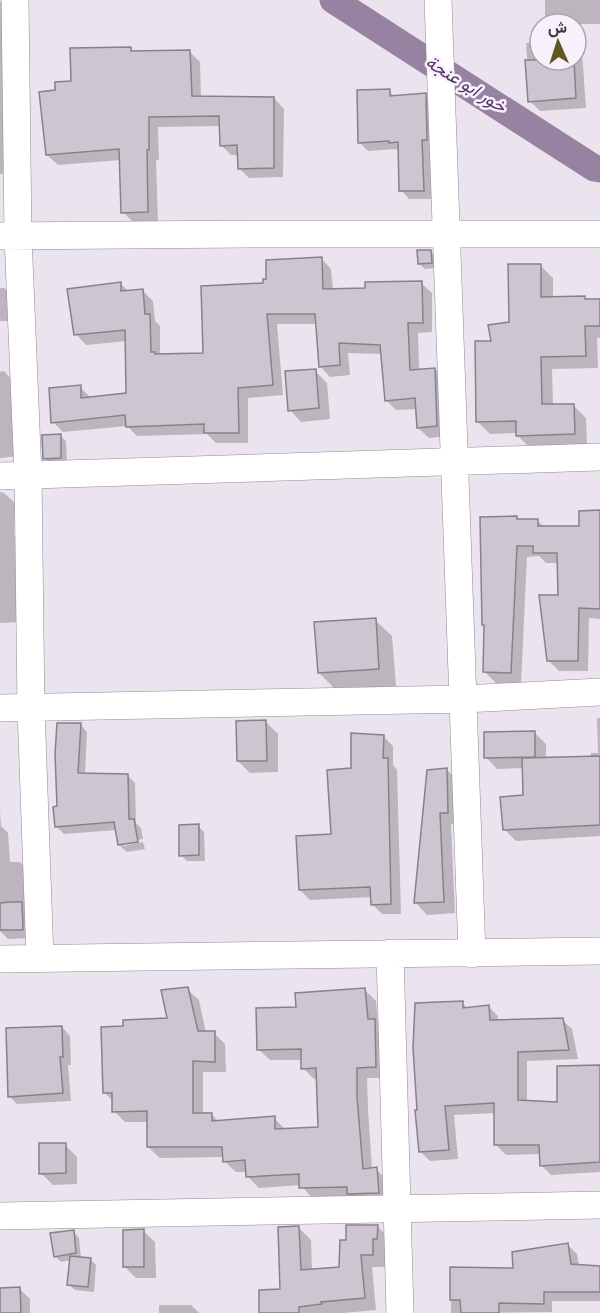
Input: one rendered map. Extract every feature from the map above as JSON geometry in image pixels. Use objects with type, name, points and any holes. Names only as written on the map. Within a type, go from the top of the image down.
[{"type":"street","points":[[15,0],[9,236],[28,476],[31,708],[40,958]]},
{"type":"street","points":[[438,0],[472,954]]},
{"type":"street","points":[[9,236],[600,234]]},
{"type":"street","points":[[0,476],[600,457]]},
{"type":"street","points":[[0,708],[464,699],[600,692]]},
{"type":"street","points":[[0,959],[600,951]]},
{"type":"street","points":[[390,953],[399,1313]]},
{"type":"street","points":[[0,1216],[600,1205]]},
{"type":"building","points":[[131,47],[131,51],[190,50],[192,96],[274,97],[274,168],[238,169],[237,145],[220,146],[219,116],[149,117],[148,212],[121,213],[119,149],[46,155],[39,92],[55,90],[55,82],[71,81],[70,48]]},
{"type":"building","points":[[525,60],[528,60],[528,72],[575,72],[576,98],[528,102]]},
{"type":"building","points":[[390,89],[390,96],[426,93],[427,140],[422,140],[424,191],[399,191],[398,142],[358,143],[357,90]]},
{"type":"building","points":[[417,250],[431,250],[432,263],[418,264]]},
{"type":"building","points":[[322,257],[323,289],[365,288],[365,282],[422,281],[423,323],[408,323],[410,370],[435,368],[437,426],[417,428],[415,398],[385,401],[380,345],[339,343],[340,365],[319,367],[315,314],[267,314],[273,385],[238,388],[239,433],[204,433],[204,424],[126,427],[125,415],[51,423],[49,388],[81,385],[81,398],[126,393],[125,330],[74,335],[67,289],[121,282],[121,291],[143,289],[145,314],[150,314],[151,352],[155,354],[203,353],[201,286],[263,283],[263,279],[266,279],[266,260]]},
{"type":"building","points":[[508,264],[541,264],[541,297],[585,296],[585,299],[600,299],[600,326],[585,326],[586,356],[541,357],[542,404],[574,404],[575,434],[516,436],[516,421],[476,422],[475,341],[491,341],[488,325],[509,322]]},
{"type":"building","points":[[316,369],[319,408],[288,411],[285,371]]},
{"type":"building","points":[[61,434],[61,458],[43,459],[42,435]]},
{"type":"building","points":[[600,510],[600,609],[579,608],[578,661],[547,661],[539,595],[558,595],[557,553],[533,553],[533,546],[517,546],[511,673],[483,672],[484,625],[482,625],[480,517],[517,516],[517,519],[538,519],[538,526],[579,526],[579,511]]},
{"type":"building","points":[[376,618],[379,669],[318,673],[314,622]]},
{"type":"building","points":[[266,720],[267,761],[237,761],[236,721]]},
{"type":"building","points":[[57,723],[81,723],[78,773],[128,774],[129,819],[134,819],[138,842],[118,845],[114,822],[55,827],[53,807],[57,806],[55,754]]},
{"type":"building","points":[[535,731],[535,757],[484,758],[484,732]]},
{"type":"building","points":[[351,733],[384,735],[383,758],[388,758],[391,904],[371,905],[370,887],[299,890],[296,836],[331,834],[327,770],[351,768]]},
{"type":"building","points":[[600,756],[600,825],[503,830],[500,797],[523,795],[522,758]]},
{"type":"building","points":[[447,768],[448,813],[440,813],[444,902],[414,903],[427,770]]},
{"type":"building","points":[[199,824],[199,855],[179,856],[179,825]]},
{"type":"building","points":[[22,902],[23,930],[0,930],[0,903]]},
{"type":"building","points":[[188,987],[198,1031],[215,1031],[215,1062],[193,1061],[193,1113],[212,1113],[212,1121],[275,1116],[275,1129],[318,1127],[316,1068],[301,1069],[301,1049],[257,1050],[256,1008],[296,1007],[295,993],[365,988],[368,1019],[375,1019],[376,1067],[357,1068],[357,1097],[363,1169],[377,1167],[379,1193],[347,1194],[347,1187],[299,1188],[299,1174],[246,1177],[245,1160],[223,1162],[222,1147],[147,1147],[147,1111],[112,1112],[112,1093],[103,1093],[101,1027],[123,1026],[123,1020],[167,1018],[161,990]]},
{"type":"building","points":[[463,1001],[463,1008],[489,1005],[490,1020],[563,1018],[569,1050],[518,1052],[518,1100],[557,1102],[557,1066],[600,1065],[600,1162],[540,1166],[539,1145],[494,1145],[494,1103],[445,1106],[449,1150],[419,1152],[413,1048],[415,1003]]},
{"type":"building","points":[[62,1026],[63,1057],[60,1057],[63,1093],[8,1097],[6,1028]]},
{"type":"building","points":[[39,1143],[66,1143],[66,1173],[39,1174]]},
{"type":"building","points":[[346,1225],[378,1225],[377,1239],[373,1239],[373,1255],[361,1255],[365,1298],[321,1302],[322,1304],[299,1307],[299,1313],[259,1313],[259,1290],[280,1289],[278,1227],[299,1226],[301,1270],[339,1267],[340,1240],[346,1240]]},
{"type":"building","points":[[144,1229],[144,1267],[123,1267],[123,1230]]},
{"type":"building","points":[[74,1230],[76,1253],[54,1257],[50,1233]]},
{"type":"building","points":[[568,1243],[571,1264],[600,1266],[600,1292],[544,1292],[544,1304],[499,1303],[499,1313],[461,1313],[460,1300],[450,1300],[450,1267],[513,1268],[512,1252]]},
{"type":"building","points":[[70,1256],[91,1258],[88,1287],[67,1285]]},
{"type":"building","points":[[20,1287],[21,1313],[0,1313],[0,1288]]},
{"type":"waterway","name":"خور ابو عنجة","points":[[333,0],[594,168],[600,169]]}]
